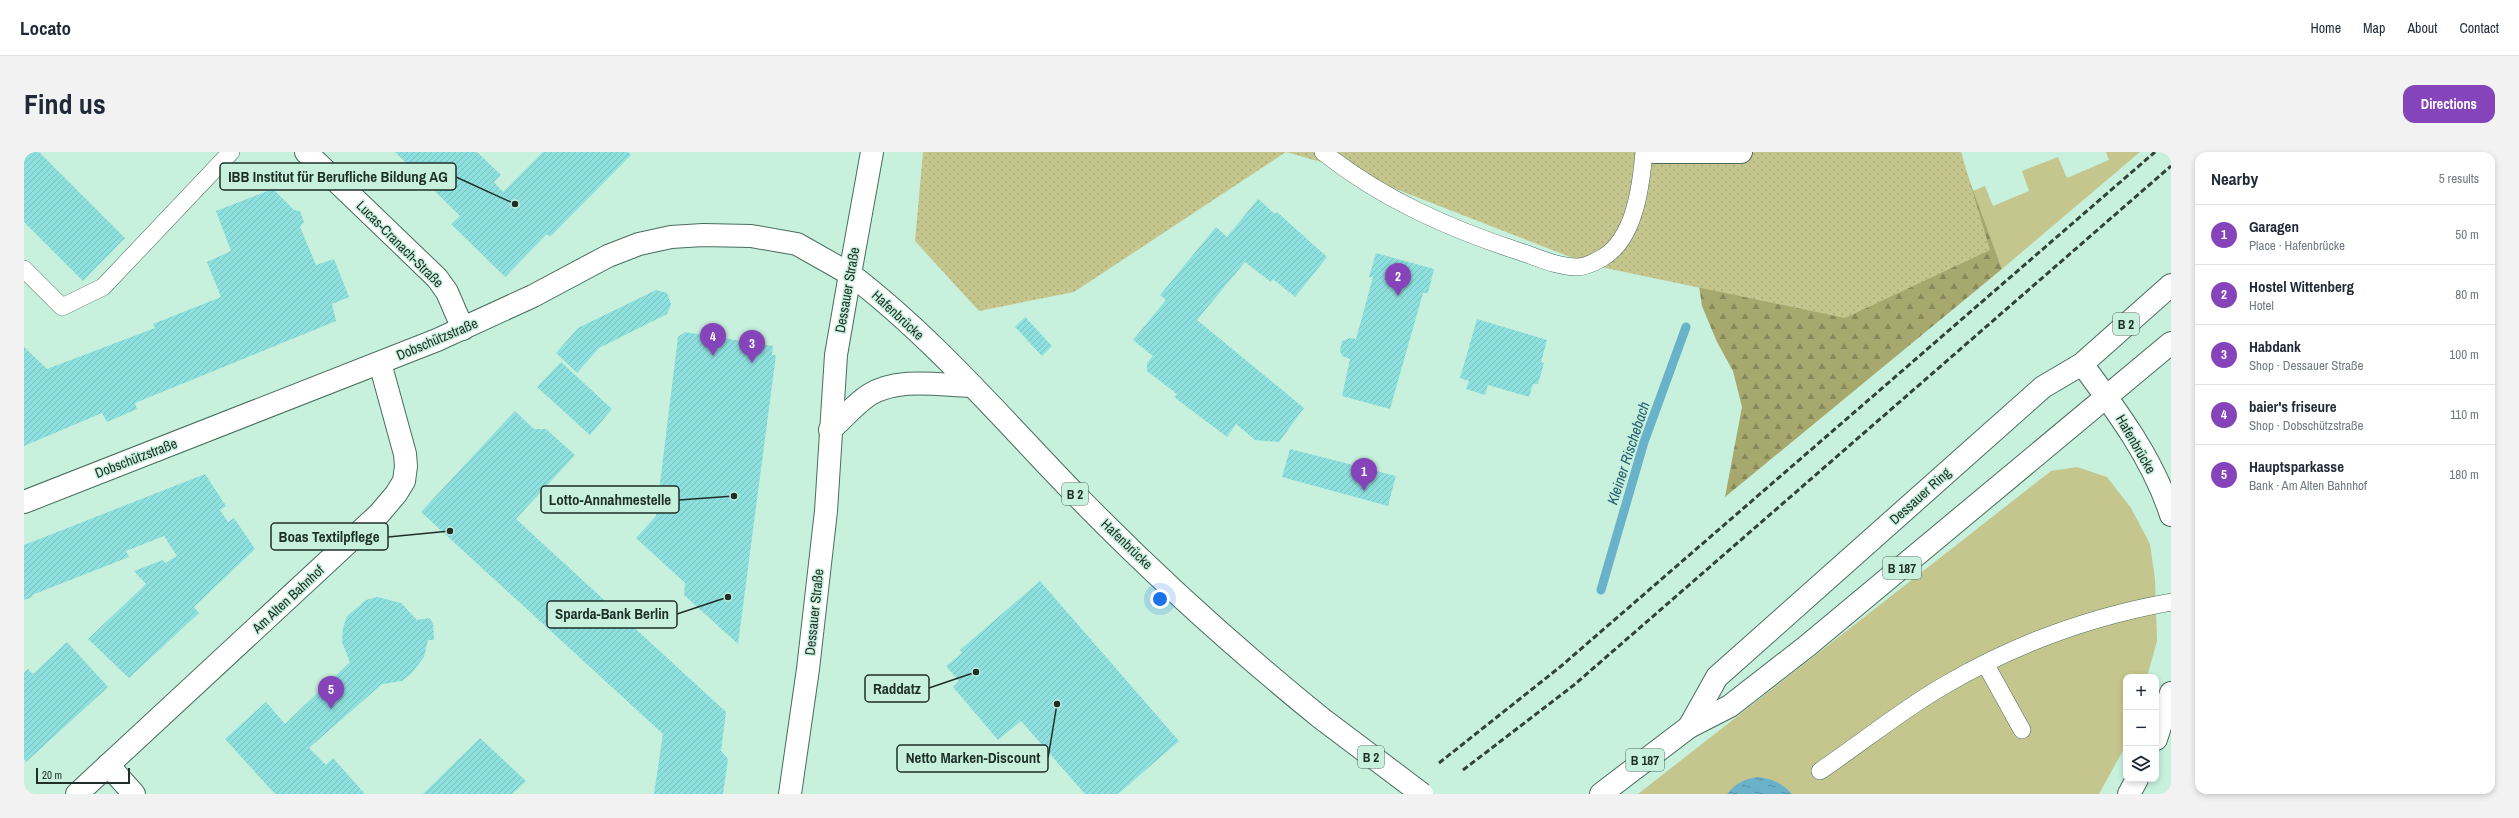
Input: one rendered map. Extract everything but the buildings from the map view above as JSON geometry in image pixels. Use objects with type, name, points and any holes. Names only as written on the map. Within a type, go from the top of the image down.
[{"type":"main road","name":"Lucas-Cranach-Straße","points":[[306,152],[437,278],[447,292],[463,329]]},
{"type":"main road","name":"Dessauer Straße","points":[[790,794],[808,669],[826,511],[836,350],[872,152]]},
{"type":"main road","points":[[1654,152],[1741,152]]},
{"type":"main road","name":"Dobschützstraße","points":[[24,502],[380,363],[463,329],[533,296],[608,256],[639,244],[671,237],[742,235],[797,244],[850,274]]},
{"type":"main road","name":"Hafenbrücke","points":[[850,274],[892,308],[971,386],[1078,497],[1182,598],[1320,718],[1422,794]]},
{"type":"main road","name":"Dessauer Ring","points":[[1689,727],[1717,677],[2043,387],[2082,364],[2171,285]]},
{"type":"main road","name":"Dessauer Ring","points":[[1601,794],[1689,727],[1730,706],[1795,655],[2107,398],[2171,343]]},
{"type":"main road","name":"Am Alten Bahnhof","points":[[77,794],[350,542],[396,494],[404,481],[406,466],[405,454],[380,363]]},
{"type":"main road","name":"Hafenbrücke","points":[[2082,364],[2133,437],[2159,484],[2171,515]]},
{"type":"main road","points":[[830,430],[868,395],[891,386],[921,384],[971,386]]},
{"type":"main road","points":[[2159,730],[2171,693]]},
{"type":"main road","points":[[108,765],[134,794]]},
{"type":"main road","points":[[2129,794],[2135,782]]},
{"type":"lane","points":[[24,269],[62,307],[103,287],[231,152]]},
{"type":"lane","points":[[1323,152],[1388,197],[1440,223],[1482,239],[1563,266],[1578,267],[1603,258],[1614,250],[1622,237],[1640,192],[1644,152]]},
{"type":"lane","points":[[1820,772],[1944,685],[2043,636],[2132,609],[2171,602]]},
{"type":"lane","points":[[1986,665],[2022,730]]},
{"type":"green space","points":[[923,152],[1286,152],[1074,292],[979,311],[915,241]]},
{"type":"green space","points":[[1286,152],[1961,152],[1990,250],[1845,318],[1591,265],[1342,168]]},
{"type":"green space","points":[[1959,152],[2002,269],[1725,497],[1742,407],[1733,371],[1717,342],[1702,306],[1695,259]]},
{"type":"green space","points":[[2106,152],[2140,152],[2002,269],[1973,191],[1985,186],[1993,206],[2029,191],[2022,171],[2058,157],[2067,178],[2109,160]]},
{"type":"green space","points":[[2077,467],[2107,477],[2131,508],[2150,544],[2155,579],[2157,641],[2148,674],[2123,674],[2123,750],[2099,794],[1638,794],[2051,471]]},
{"type":"water","points":[[1758,777],[1777,782],[1792,794],[1727,794],[1741,782]]},
{"type":"waterway","name":"Kleiner Rischebach","points":[[1601,590],[1644,442],[1686,327]]},
{"type":"railway","points":[[1439,763],[1560,667],[2155,152]]},
{"type":"railway","points":[[1463,770],[1574,685],[2171,166]]},
{"type":"place","name":"IBB Institut für Berufliche Bildung AG","points":[[515,204]]},
{"type":"place","name":"Hostel Wittenberg","points":[[1398,296]]},
{"type":"place","name":"baier's friseure","points":[[713,356]]},
{"type":"place","name":"Habdank","points":[[752,363]]},
{"type":"place","name":"Garagen","points":[[1364,491]]},
{"type":"place","name":"Lotto-Annahmestelle","points":[[734,496]]},
{"type":"place","name":"Boas Textilpflege","points":[[450,531]]},
{"type":"place","name":"Sparda-Bank Berlin","points":[[728,597]]},
{"type":"place","name":"Raddatz","points":[[976,672]]},
{"type":"place","name":"Netto Marken-Discount","points":[[1057,704]]},
{"type":"place","name":"Hauptsparkasse","points":[[331,709]]}]
